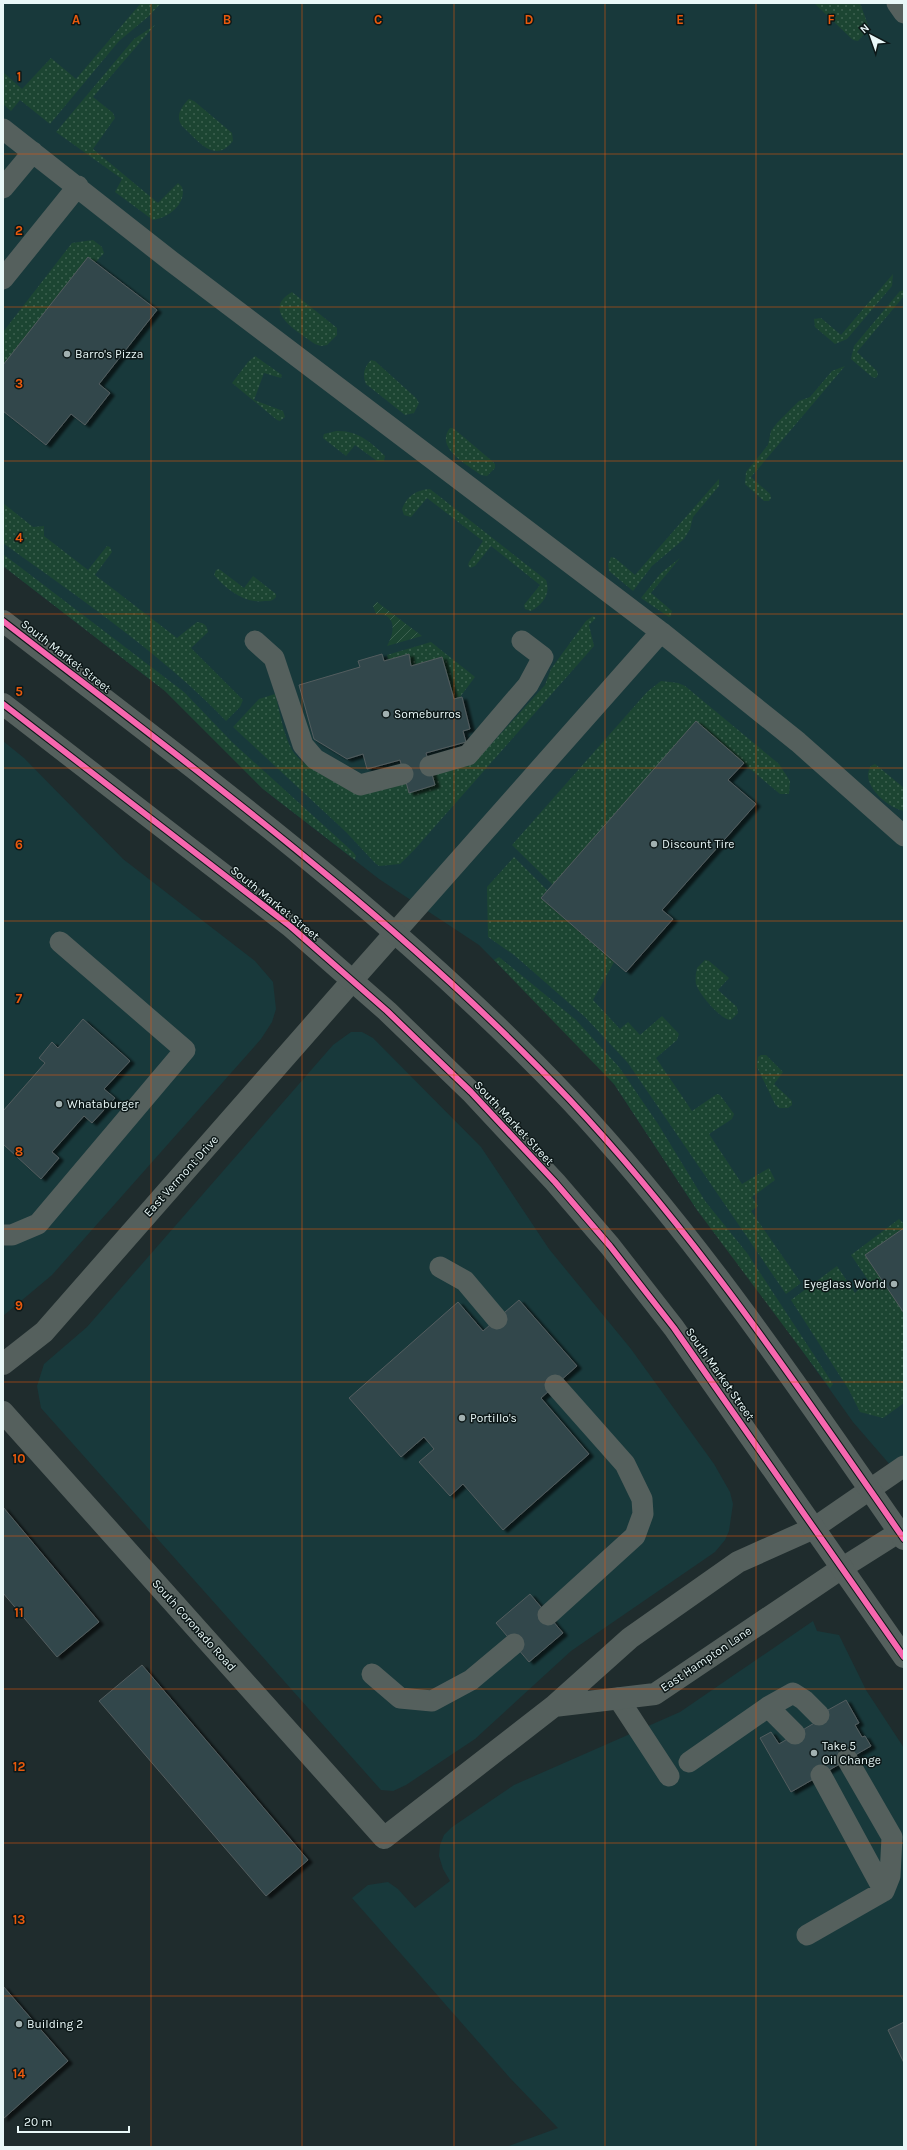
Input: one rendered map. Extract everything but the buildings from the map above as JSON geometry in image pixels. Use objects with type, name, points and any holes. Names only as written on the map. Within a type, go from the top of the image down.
[{"type":"street","name":"South Market Street","points":[[3,621],[232,796],[395,933],[448,979],[498,1026],[570,1101],[636,1175],[688,1240],[740,1308],[870,1490],[903,1533]]},
{"type":"street","name":"South Market Street","points":[[3,704],[290,926],[387,1011],[471,1092],[555,1182],[610,1246],[674,1328],[904,1657]]},
{"type":"street","name":"East Vermont Drive","points":[[3,1364],[44,1332],[352,981]]},
{"type":"street","name":"South Coronado Road","points":[[3,1412],[384,1838],[554,1706]]},
{"type":"street","points":[[554,1706],[630,1638],[738,1562],[814,1528]]},
{"type":"street","name":"East Hampton Lane","points":[[554,1706],[655,1694],[842,1568]]},
{"type":"lane","points":[[897,3],[904,14]]},
{"type":"lane","points":[[3,129],[78,186],[171,261],[661,632],[798,742],[904,836]]},
{"type":"lane","points":[[3,188],[33,152]]},
{"type":"lane","points":[[3,279],[78,186]]},
{"type":"lane","points":[[352,981],[661,632]]},
{"type":"lane","points":[[255,640],[274,658],[303,745],[315,759],[360,786],[404,774]]},
{"type":"lane","points":[[430,766],[468,755],[528,684],[543,657],[522,641]]},
{"type":"lane","points":[[3,1235],[12,1235],[38,1224],[185,1050],[60,942]]},
{"type":"lane","points":[[440,1267],[466,1281],[497,1319]]},
{"type":"lane","points":[[548,1615],[635,1536],[643,1514],[642,1499],[625,1464],[555,1385]]},
{"type":"lane","points":[[814,1528],[904,1466]]},
{"type":"lane","points":[[842,1568],[903,1533]]},
{"type":"lane","points":[[372,1674],[400,1698],[432,1701],[471,1680],[514,1644]]},
{"type":"lane","points":[[689,1762],[768,1707],[792,1693],[804,1700],[819,1716]]},
{"type":"lane","points":[[618,1698],[669,1776]]},
{"type":"lane","points":[[768,1707],[795,1734]]},
{"type":"lane","points":[[806,1935],[884,1891],[890,1876],[892,1837],[847,1760]]},
{"type":"lane","points":[[821,1775],[884,1891]]},
{"type":"shaded area","points":[[3,3],[904,3],[904,1481],[853,1422],[734,1255],[697,1210],[614,1084],[590,1057],[479,945],[379,879],[263,789],[165,691],[3,566]]},
{"type":"shaded area","points":[[3,741],[24,758],[123,859],[255,961],[273,982],[276,1009],[272,1022],[261,1039],[52,1275],[3,1316]]},
{"type":"shaded area","points":[[351,1032],[362,1032],[373,1038],[481,1147],[549,1249],[631,1349],[714,1464],[730,1492],[733,1504],[729,1531],[725,1540],[715,1552],[571,1651],[475,1739],[406,1785],[393,1791],[381,1790],[41,1408],[37,1386],[44,1364],[87,1327],[333,1045]]},
{"type":"shaded area","points":[[813,1621],[817,1631],[839,1635],[866,1690],[904,1748],[904,2147],[506,2147],[558,2128],[510,2078],[352,1898],[368,1885],[388,1882],[398,1889],[415,1908],[450,1881],[443,1869],[439,1856],[440,1845],[444,1835],[452,1827],[514,1785],[680,1712]]},
{"type":"green space","points":[[141,3],[161,3],[149,16],[119,41],[50,124],[20,100],[11,111],[3,104],[3,72],[22,89],[51,58],[76,79]]},
{"type":"green space","points":[[814,3],[860,3],[868,25],[865,33],[858,41],[853,40]]},
{"type":"green space","points":[[155,25],[93,97],[113,113],[115,118],[93,149],[158,203],[178,183],[182,187],[182,199],[175,209],[159,219],[153,220],[115,192],[122,179],[56,132],[134,39]]},
{"type":"green space","points":[[189,99],[194,101],[232,133],[233,141],[226,148],[219,151],[206,148],[182,126],[179,115]]},
{"type":"green space","points":[[93,240],[102,247],[104,253],[95,263],[88,257],[3,365],[3,332],[72,243]]},
{"type":"green space","points":[[893,274],[892,286],[847,339],[835,344],[815,327],[814,319],[821,318],[841,335]]},
{"type":"green space","points":[[904,290],[904,296],[857,352],[877,371],[878,375],[876,378],[872,377],[851,359],[854,346],[900,291]]},
{"type":"green space","points":[[292,292],[337,328],[337,335],[327,345],[321,346],[315,344],[300,334],[292,328],[281,314],[280,307],[283,299]]},
{"type":"green space","points":[[255,356],[282,375],[281,378],[264,373],[254,400],[283,411],[285,417],[280,421],[232,383],[248,362]]},
{"type":"green space","points":[[371,360],[375,361],[416,398],[419,403],[414,413],[405,415],[366,384],[364,371]]},
{"type":"green space","points":[[845,366],[751,477],[770,494],[771,498],[769,501],[764,501],[745,484],[746,472],[768,445],[771,431],[777,423],[799,401],[810,397],[832,371]]},
{"type":"green space","points":[[450,428],[453,428],[495,464],[495,468],[487,476],[481,475],[468,466],[449,449],[446,442],[446,435]]},
{"type":"green space","points":[[344,431],[363,438],[385,456],[384,461],[377,461],[355,445],[346,456],[323,438],[324,434]]},
{"type":"green space","points":[[719,479],[719,486],[693,517],[690,529],[684,539],[652,566],[633,591],[609,571],[608,564],[611,557],[615,558],[635,575]]},
{"type":"green space","points":[[430,489],[546,580],[547,594],[539,605],[531,611],[525,609],[524,605],[540,585],[491,546],[475,566],[470,568],[468,565],[469,562],[483,541],[427,498],[411,517],[404,515],[402,509],[409,497],[416,492]]},
{"type":"green space","points":[[3,503],[33,527],[44,526],[44,536],[88,570],[107,546],[110,547],[112,552],[95,575],[177,638],[197,622],[205,625],[208,632],[191,648],[243,700],[240,707],[226,721],[201,696],[147,649],[90,605],[3,543]]},
{"type":"green space","points":[[3,554],[184,692],[233,743],[353,852],[356,856],[355,860],[263,789],[165,691],[3,566]]},
{"type":"green space","points":[[680,558],[651,593],[672,611],[671,616],[669,617],[641,598],[661,573]]},
{"type":"green space","points":[[219,569],[244,588],[253,576],[276,594],[276,597],[271,600],[258,601],[250,600],[237,595],[214,575],[216,570]]},
{"type":"green space","points":[[377,602],[422,636],[387,646],[393,630],[391,620],[383,615],[376,614],[373,606]]},
{"type":"green space","points":[[593,616],[596,618],[589,625],[594,646],[415,849],[400,864],[379,866],[375,863],[346,832],[233,727],[259,699],[275,694],[286,737],[292,750],[298,757],[305,764],[324,776],[362,794],[474,763],[545,685],[551,669],[586,621]]},
{"type":"green space","points":[[431,642],[475,677],[460,697],[454,699],[442,657],[411,666],[408,654],[388,660],[387,655]]},
{"type":"green space","points":[[661,681],[678,683],[685,686],[779,764],[790,781],[789,794],[780,794],[743,763],[553,885],[512,845],[647,692]]},
{"type":"green space","points":[[875,764],[904,788],[904,811],[897,809],[883,800],[872,787],[868,773],[871,766]]},
{"type":"green space","points":[[514,857],[547,890],[541,898],[614,962],[593,1000],[620,1029],[628,1022],[640,1035],[662,1016],[679,1034],[677,1040],[656,1058],[692,1111],[717,1094],[720,1095],[734,1114],[732,1119],[709,1134],[742,1184],[769,1168],[775,1180],[752,1197],[758,1206],[751,1211],[801,1283],[786,1294],[628,1063],[585,1017],[514,955],[488,937],[487,887]]},
{"type":"green space","points":[[499,957],[576,1020],[619,1067],[658,1124],[705,1201],[747,1253],[833,1384],[830,1388],[697,1210],[614,1084],[494,960]]},
{"type":"green space","points":[[705,960],[709,961],[729,978],[718,990],[737,1007],[738,1013],[731,1020],[722,1016],[711,1006],[701,994],[696,984],[697,968]]},
{"type":"green space","points":[[761,1055],[766,1055],[783,1072],[774,1084],[792,1101],[792,1105],[788,1108],[779,1108],[775,1104],[757,1067],[758,1057]]},
{"type":"green space","points":[[899,1219],[904,1224],[904,1228],[865,1255],[904,1313],[904,1403],[883,1418],[860,1412],[849,1390],[791,1300],[837,1266],[855,1293],[868,1280],[851,1255]]},
{"type":"cycle path","points":[[3,621],[223,791],[367,908],[504,1033],[569,1099],[660,1203],[703,1257],[825,1425],[904,1539]]},
{"type":"cycle path","points":[[3,704],[290,926],[387,1011],[471,1092],[555,1182],[610,1246],[674,1328],[904,1657]]},
{"type":"place","name":"Barro's Pizza","points":[[67,354]]},
{"type":"place","name":"Someburros","points":[[386,714]]},
{"type":"place","name":"Discount Tire","points":[[654,844]]},
{"type":"place","name":"Whataburger","points":[[59,1104]]},
{"type":"place","name":"Eyeglass World","points":[[894,1284]]},
{"type":"place","name":"Portillo's","points":[[462,1418]]},
{"type":"place","name":"Take 5 Oil Change","points":[[814,1753]]},
{"type":"place","name":"Building 2","points":[[19,2024]]}]
